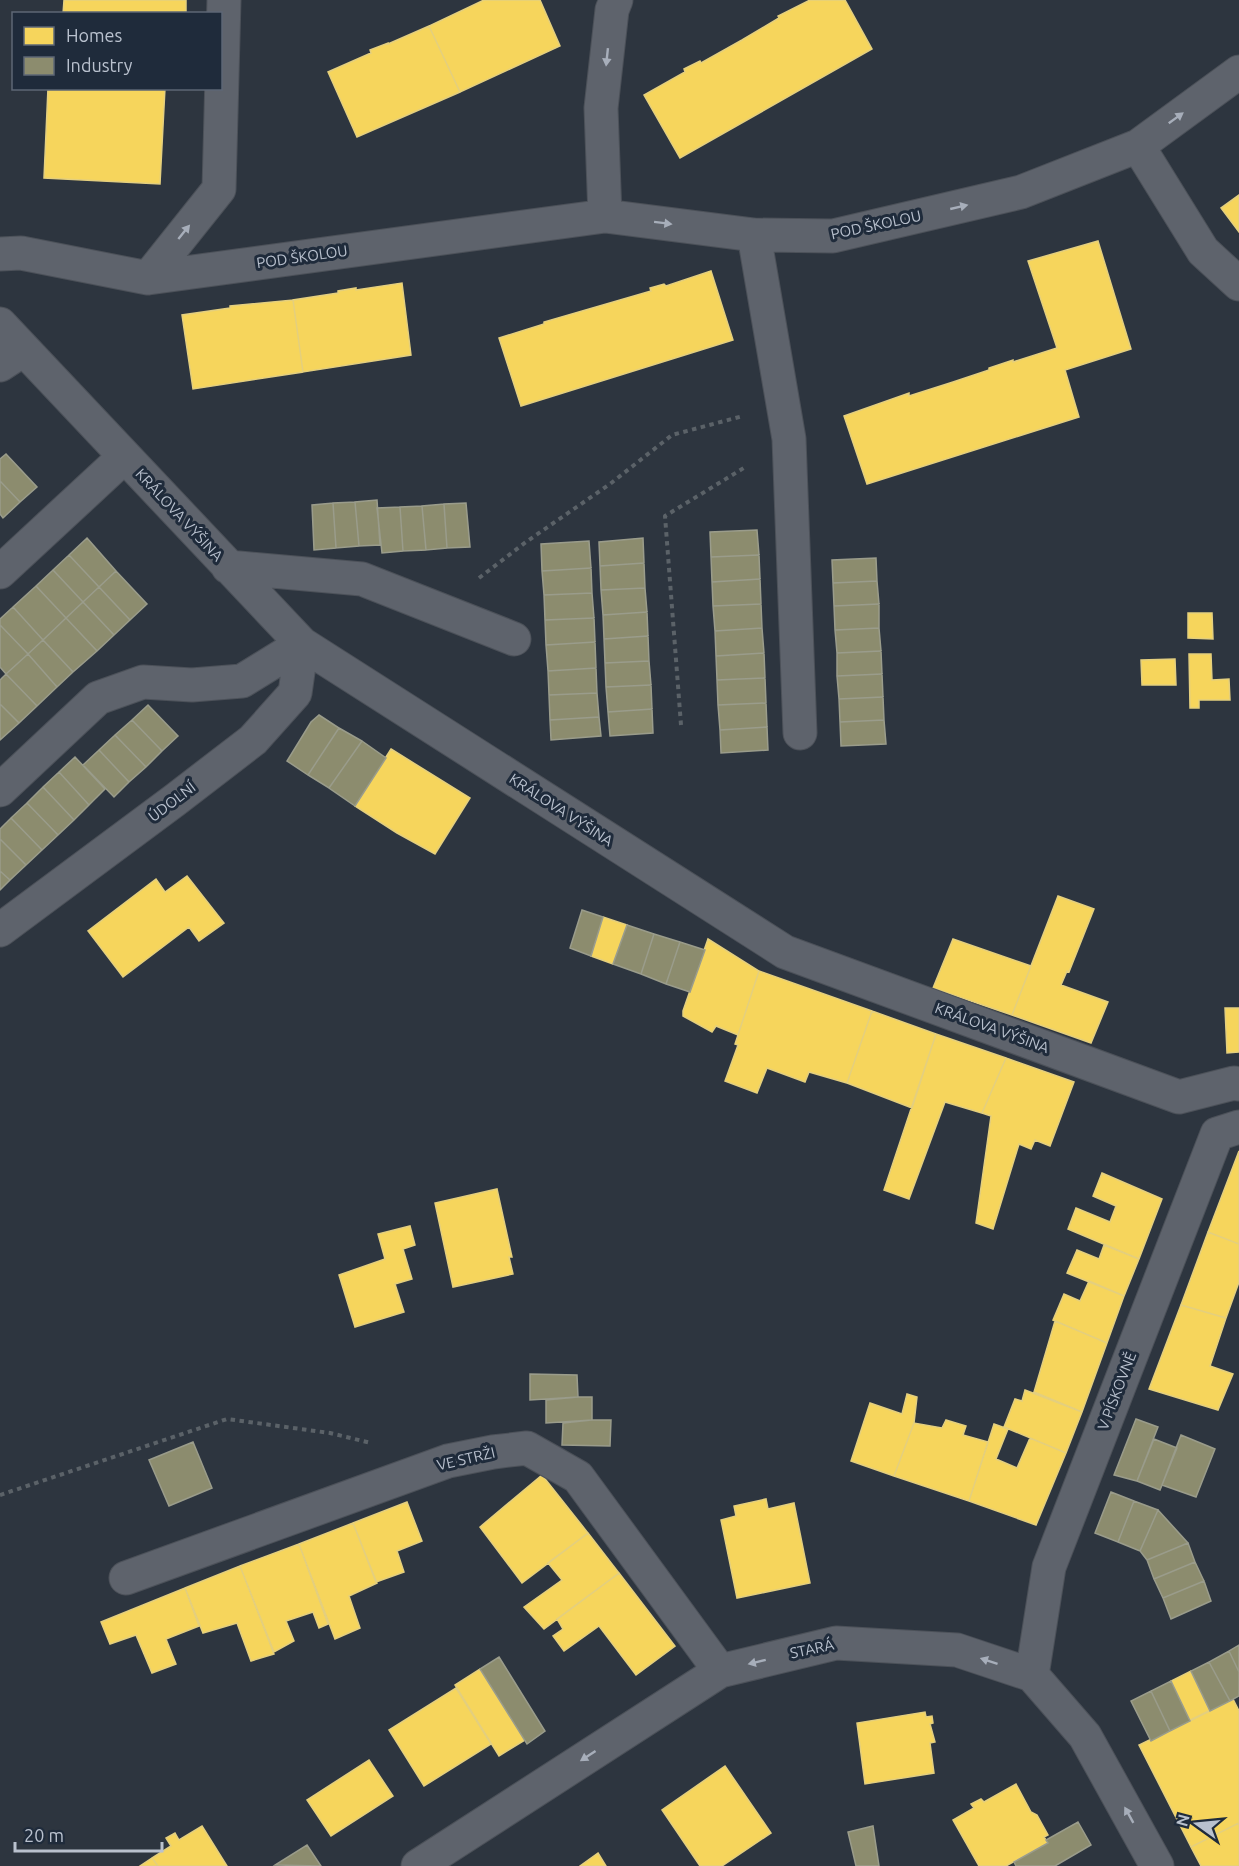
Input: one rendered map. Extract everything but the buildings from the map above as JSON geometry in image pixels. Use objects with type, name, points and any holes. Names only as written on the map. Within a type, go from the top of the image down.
[{"type":"street","points":[[222,76],[224,0]]},
{"type":"street","points":[[605,216],[601,108],[612,10],[616,0]]},
{"type":"street","name":"POD ŠKOLOU","points":[[0,254],[21,253],[148,278],[605,216],[754,235],[833,236],[1022,192],[1138,146],[1239,72]]},
{"type":"street","points":[[148,278],[219,189],[222,90]]},
{"type":"street","points":[[1138,146],[1203,251],[1239,284]]},
{"type":"street","points":[[754,235],[789,439],[800,733]]},
{"type":"street","name":"KRÁLOVA VÝŠINA","points":[[0,324],[12,357],[124,457],[302,644],[785,952],[1179,1097],[1234,1083],[1239,1084]]},
{"type":"street","points":[[0,572],[124,457]]},
{"type":"street","points":[[228,567],[362,579],[514,639]]},
{"type":"street","points":[[0,790],[98,698],[143,682],[192,685],[242,681],[302,644]]},
{"type":"street","name":"ÚDOLNÍ","points":[[0,930],[253,740],[295,693],[302,644]]},
{"type":"street","name":"V PÍSKOVNĚ","points":[[1032,1675],[1049,1567],[1217,1134],[1239,1127]]},
{"type":"street","name":"VE STRŽI","points":[[126,1578],[448,1461],[527,1448],[578,1477],[720,1671]]},
{"type":"street","name":"STARÁ","points":[[418,1866],[720,1671],[836,1643],[957,1650],[1032,1675]]},
{"type":"street","points":[[1032,1675],[1085,1736],[1157,1866]]},
{"type":"path","points":[[438,609],[526,542],[610,484],[672,435],[783,405]]},
{"type":"path","points":[[681,725],[665,516],[789,439]]},
{"type":"path","points":[[0,1495],[227,1419],[330,1433],[373,1443]]}]
